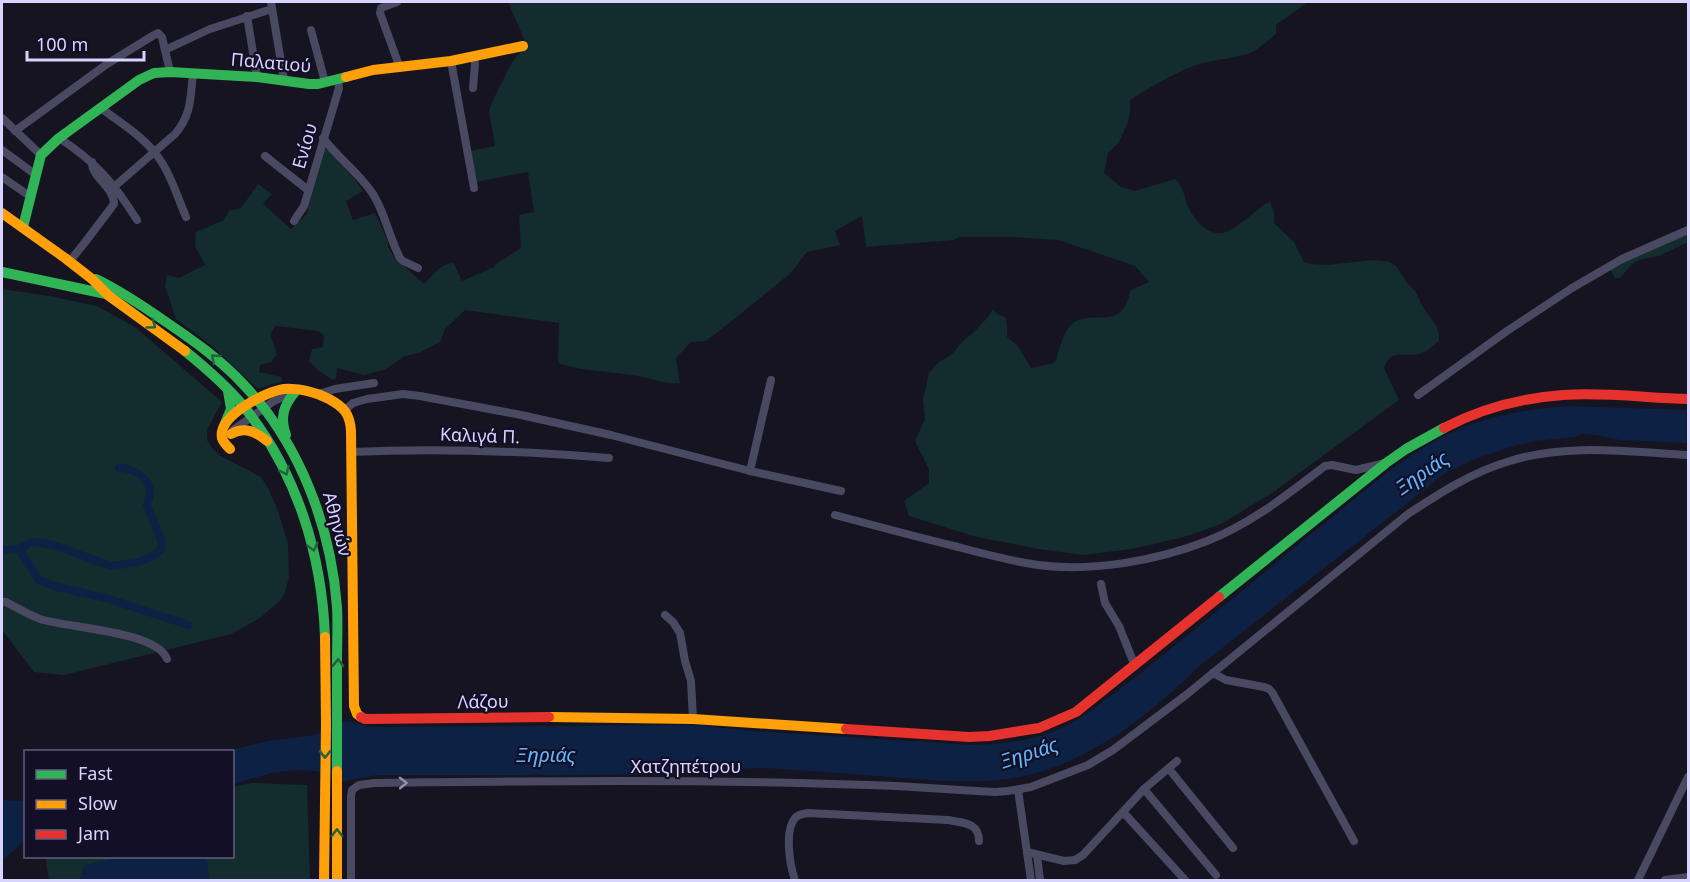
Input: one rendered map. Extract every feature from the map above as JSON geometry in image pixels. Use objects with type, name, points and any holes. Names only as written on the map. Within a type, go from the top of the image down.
[{"type":"street","points":[[397,2],[381,8],[380,13],[400,68]]},
{"type":"street","points":[[165,50],[210,28],[272,5],[284,80]]},
{"type":"street","points":[[247,16],[257,77]]},
{"type":"street","points":[[311,30],[325,82]]},
{"type":"street","points":[[15,131],[116,58],[158,33],[162,37],[170,72]]},
{"type":"street","name":"Παλατιού","points":[[41,155],[59,138],[100,108],[154,73],[257,77],[309,84],[373,70],[451,61],[523,46]]},
{"type":"street","points":[[473,88],[474,56]]},
{"type":"street","points":[[451,61],[474,188]]},
{"type":"street","points":[[115,186],[175,134],[186,119],[193,74]]},
{"type":"street","name":"Ενίου","points":[[294,221],[304,206],[339,88],[338,78]]},
{"type":"street","points":[[100,108],[155,152],[186,217]]},
{"type":"street","points":[[2,118],[41,155],[23,227]]},
{"type":"street","points":[[59,138],[92,162],[115,186],[137,220]]},
{"type":"street","points":[[323,138],[372,192],[400,258],[418,268]]},
{"type":"street","points":[[2,150],[36,175]]},
{"type":"street","points":[[265,156],[308,190]]},
{"type":"street","points":[[62,284],[86,241],[114,204],[113,196],[92,167],[92,162]]},
{"type":"street","points":[[2,177],[31,197]]},
{"type":"street","name":"Αθηνών","points":[[2,213],[90,276],[226,387],[248,412],[274,449],[304,518],[318,564],[336,786],[337,880]]},
{"type":"street","points":[[1418,395],[1572,288],[1622,259],[1689,230]]},
{"type":"street","points":[[2,272],[108,290]]},
{"type":"street","name":"Αθηνών","points":[[108,290],[205,349],[228,369],[260,403],[289,448],[315,501],[332,564],[337,608],[332,722],[325,787],[324,880]]},
{"type":"street","points":[[750,471],[771,380]]},
{"type":"street","points":[[319,394],[374,382]]},
{"type":"street","points":[[226,387],[231,401],[227,430]]},
{"type":"street","points":[[230,449],[222,438],[222,432],[260,403],[264,395],[281,390],[299,390],[319,394],[345,410],[353,403],[367,399],[403,394],[520,415],[611,435],[750,471],[841,491]]},
{"type":"street","points":[[289,448],[282,421],[283,411],[289,399],[299,390]]},
{"type":"street","name":"Λάζου","points":[[355,710],[361,718],[365,719],[693,719],[941,736],[989,736],[1039,728],[1085,706],[1386,463],[1440,428],[1481,411],[1550,396],[1689,399]]},
{"type":"street","name":"Αθηνών","points":[[345,410],[350,422],[355,710]]},
{"type":"street","points":[[227,430],[249,431],[264,439],[274,449]]},
{"type":"street","name":"Καλιγά Π.","points":[[351,452],[461,450],[609,458]]},
{"type":"street","name":"Χατζηπέτρου","points":[[351,880],[351,797],[354,787],[374,783],[763,783],[869,785],[995,792],[1031,787],[1088,765],[1109,753],[1213,673],[1408,514],[1441,492],[1478,473],[1520,458],[1554,452],[1689,455]]},
{"type":"street","points":[[835,515],[1001,558],[1039,565],[1097,566],[1148,559],[1208,541],[1263,512],[1325,466],[1332,465],[1356,470],[1386,463]]},
{"type":"street","points":[[1101,584],[1105,603],[1119,626],[1135,666]]},
{"type":"street","points":[[2,602],[40,619],[133,637],[161,649],[167,659]]},
{"type":"street","points":[[665,615],[680,633],[691,681],[693,719]]},
{"type":"street","points":[[1213,673],[1226,680],[1264,687],[1272,692],[1354,841]]},
{"type":"street","points":[[1027,852],[1064,861],[1075,860],[1083,855],[1124,813],[1144,789],[1177,762]]},
{"type":"street","points":[[1169,769],[1233,848]]},
{"type":"street","points":[[1638,880],[1689,777]]},
{"type":"street","points":[[1144,789],[1216,875]]},
{"type":"street","points":[[1018,790],[1031,880]]},
{"type":"street","points":[[1124,813],[1185,880]]},
{"type":"street","points":[[795,880],[790,854],[791,828],[796,818],[802,814],[948,820],[975,827],[979,842]]},
{"type":"street","points":[[1037,855],[1040,880]]},
{"type":"street","points":[[1665,880],[1689,877]]},
{"type":"green space","points":[[508,2],[1308,2],[1276,25],[1276,34],[1253,51],[1191,67],[1159,82],[1130,100],[1128,122],[1119,142],[1108,153],[1104,173],[1121,187],[1135,191],[1175,179],[1182,188],[1194,217],[1204,228],[1216,233],[1230,230],[1270,202],[1274,213],[1274,223],[1294,242],[1304,262],[1327,265],[1374,260],[1390,262],[1396,266],[1415,291],[1424,309],[1436,325],[1439,341],[1422,353],[1395,355],[1387,361],[1384,368],[1399,400],[1272,493],[1221,524],[1184,537],[1131,549],[1083,555],[977,537],[909,516],[904,501],[929,483],[929,469],[915,441],[925,419],[923,399],[929,373],[973,333],[993,309],[997,314],[1005,317],[1007,337],[1017,345],[1031,368],[1055,363],[1063,337],[1072,324],[1085,318],[1106,317],[1119,313],[1124,308],[1131,290],[1149,282],[1135,266],[1058,240],[959,237],[954,240],[866,247],[862,216],[835,231],[840,245],[807,252],[791,273],[728,324],[706,341],[691,342],[676,358],[680,383],[558,363],[559,323],[465,310],[445,329],[440,342],[419,353],[405,356],[386,369],[365,375],[337,368],[336,378],[333,380],[309,361],[312,349],[323,347],[324,335],[318,331],[276,326],[270,334],[277,354],[271,362],[260,365],[259,372],[281,377],[283,381],[258,389],[212,346],[176,319],[165,286],[167,275],[179,278],[205,265],[195,246],[196,232],[224,220],[229,211],[241,208],[258,184],[272,194],[263,204],[291,229],[307,214],[312,186],[324,146],[363,191],[346,201],[353,220],[375,213],[388,241],[388,247],[395,258],[424,284],[443,266],[453,262],[462,281],[494,267],[521,248],[519,215],[534,212],[528,172],[475,182],[470,151],[495,146],[489,111],[512,62],[524,48],[525,41]]},
{"type":"green space","points":[[1688,226],[1688,242],[1659,256],[1642,259],[1632,264],[1620,278],[1615,278],[1609,267],[1645,244]]},
{"type":"green space","points":[[2,289],[97,306],[135,327],[222,402],[207,430],[207,440],[221,456],[261,477],[278,511],[288,544],[289,577],[285,592],[281,600],[260,618],[231,634],[64,675],[34,672],[2,630]]},
{"type":"green space","points":[[252,783],[307,785],[310,880],[49,880],[45,858],[234,858],[234,787]]},
{"type":"water","name":"Ξηριάς","points":[[1568,406],[1688,410],[1688,443],[1620,440],[1582,434],[1575,437],[1535,441],[1504,449],[1447,472],[1198,667],[1160,702],[1118,734],[1072,760],[1024,776],[993,781],[947,781],[755,768],[680,774],[377,775],[341,782],[317,771],[296,770],[272,773],[234,784],[234,750],[231,750],[268,741],[315,735],[348,721],[370,727],[696,725],[753,731],[973,745],[1030,739],[1065,727],[1108,698],[1407,458],[1457,430],[1484,420],[1525,411]]},
{"type":"water","points":[[2,800],[24,800],[24,841],[2,861]]},
{"type":"water","points":[[117,858],[204,858],[207,861],[209,880],[79,880],[85,865]]},
{"type":"waterway","points":[[19,549],[32,542],[43,543],[111,566],[139,562],[156,554],[162,548],[147,505],[150,494],[149,485],[138,474],[129,469],[119,468]]},
{"type":"waterway","points":[[2,550],[19,549],[39,580],[54,586],[109,599],[188,625]]},
{"type":"traffic: fast","points":[[23,227],[41,155],[59,138],[139,80],[154,73],[257,77],[309,84],[346,77]]},
{"type":"traffic: fast","points":[[2,272],[106,294],[108,290]]},
{"type":"traffic: fast","points":[[96,279],[149,310],[226,367],[264,408],[296,460],[320,517],[334,577],[337,607],[337,771]]},
{"type":"traffic: fast","points":[[185,351],[245,408],[279,460],[292,487],[312,546],[319,576],[325,637]]},
{"type":"traffic: fast","points":[[224,426],[231,409],[228,391]]},
{"type":"traffic: fast","points":[[286,435],[283,423],[284,412],[295,392]]},
{"type":"traffic: fast","points":[[1219,597],[1386,463],[1444,428]]},
{"type":"traffic: slow","points":[[346,77],[373,70],[451,61],[523,46]]},
{"type":"traffic: slow","points":[[2,213],[65,258],[109,296],[185,351]]},
{"type":"traffic: slow","points":[[230,449],[222,438],[227,421],[245,406],[276,391],[296,389],[318,394],[339,405],[348,416],[351,431],[354,706],[361,717]]},
{"type":"traffic: slow","points":[[231,434],[246,430],[267,441]]},
{"type":"traffic: slow","points":[[324,880],[325,637]]},
{"type":"traffic: slow","points":[[549,717],[693,719],[846,729]]},
{"type":"traffic: slow","points":[[337,771],[337,880]]},
{"type":"traffic: jam","points":[[1444,428],[1487,410],[1548,396],[1594,394],[1688,399]]},
{"type":"traffic: jam","points":[[846,729],[969,737],[1039,728],[1076,712],[1219,597]]},
{"type":"traffic: jam","points":[[361,717],[365,719],[549,717]]}]
